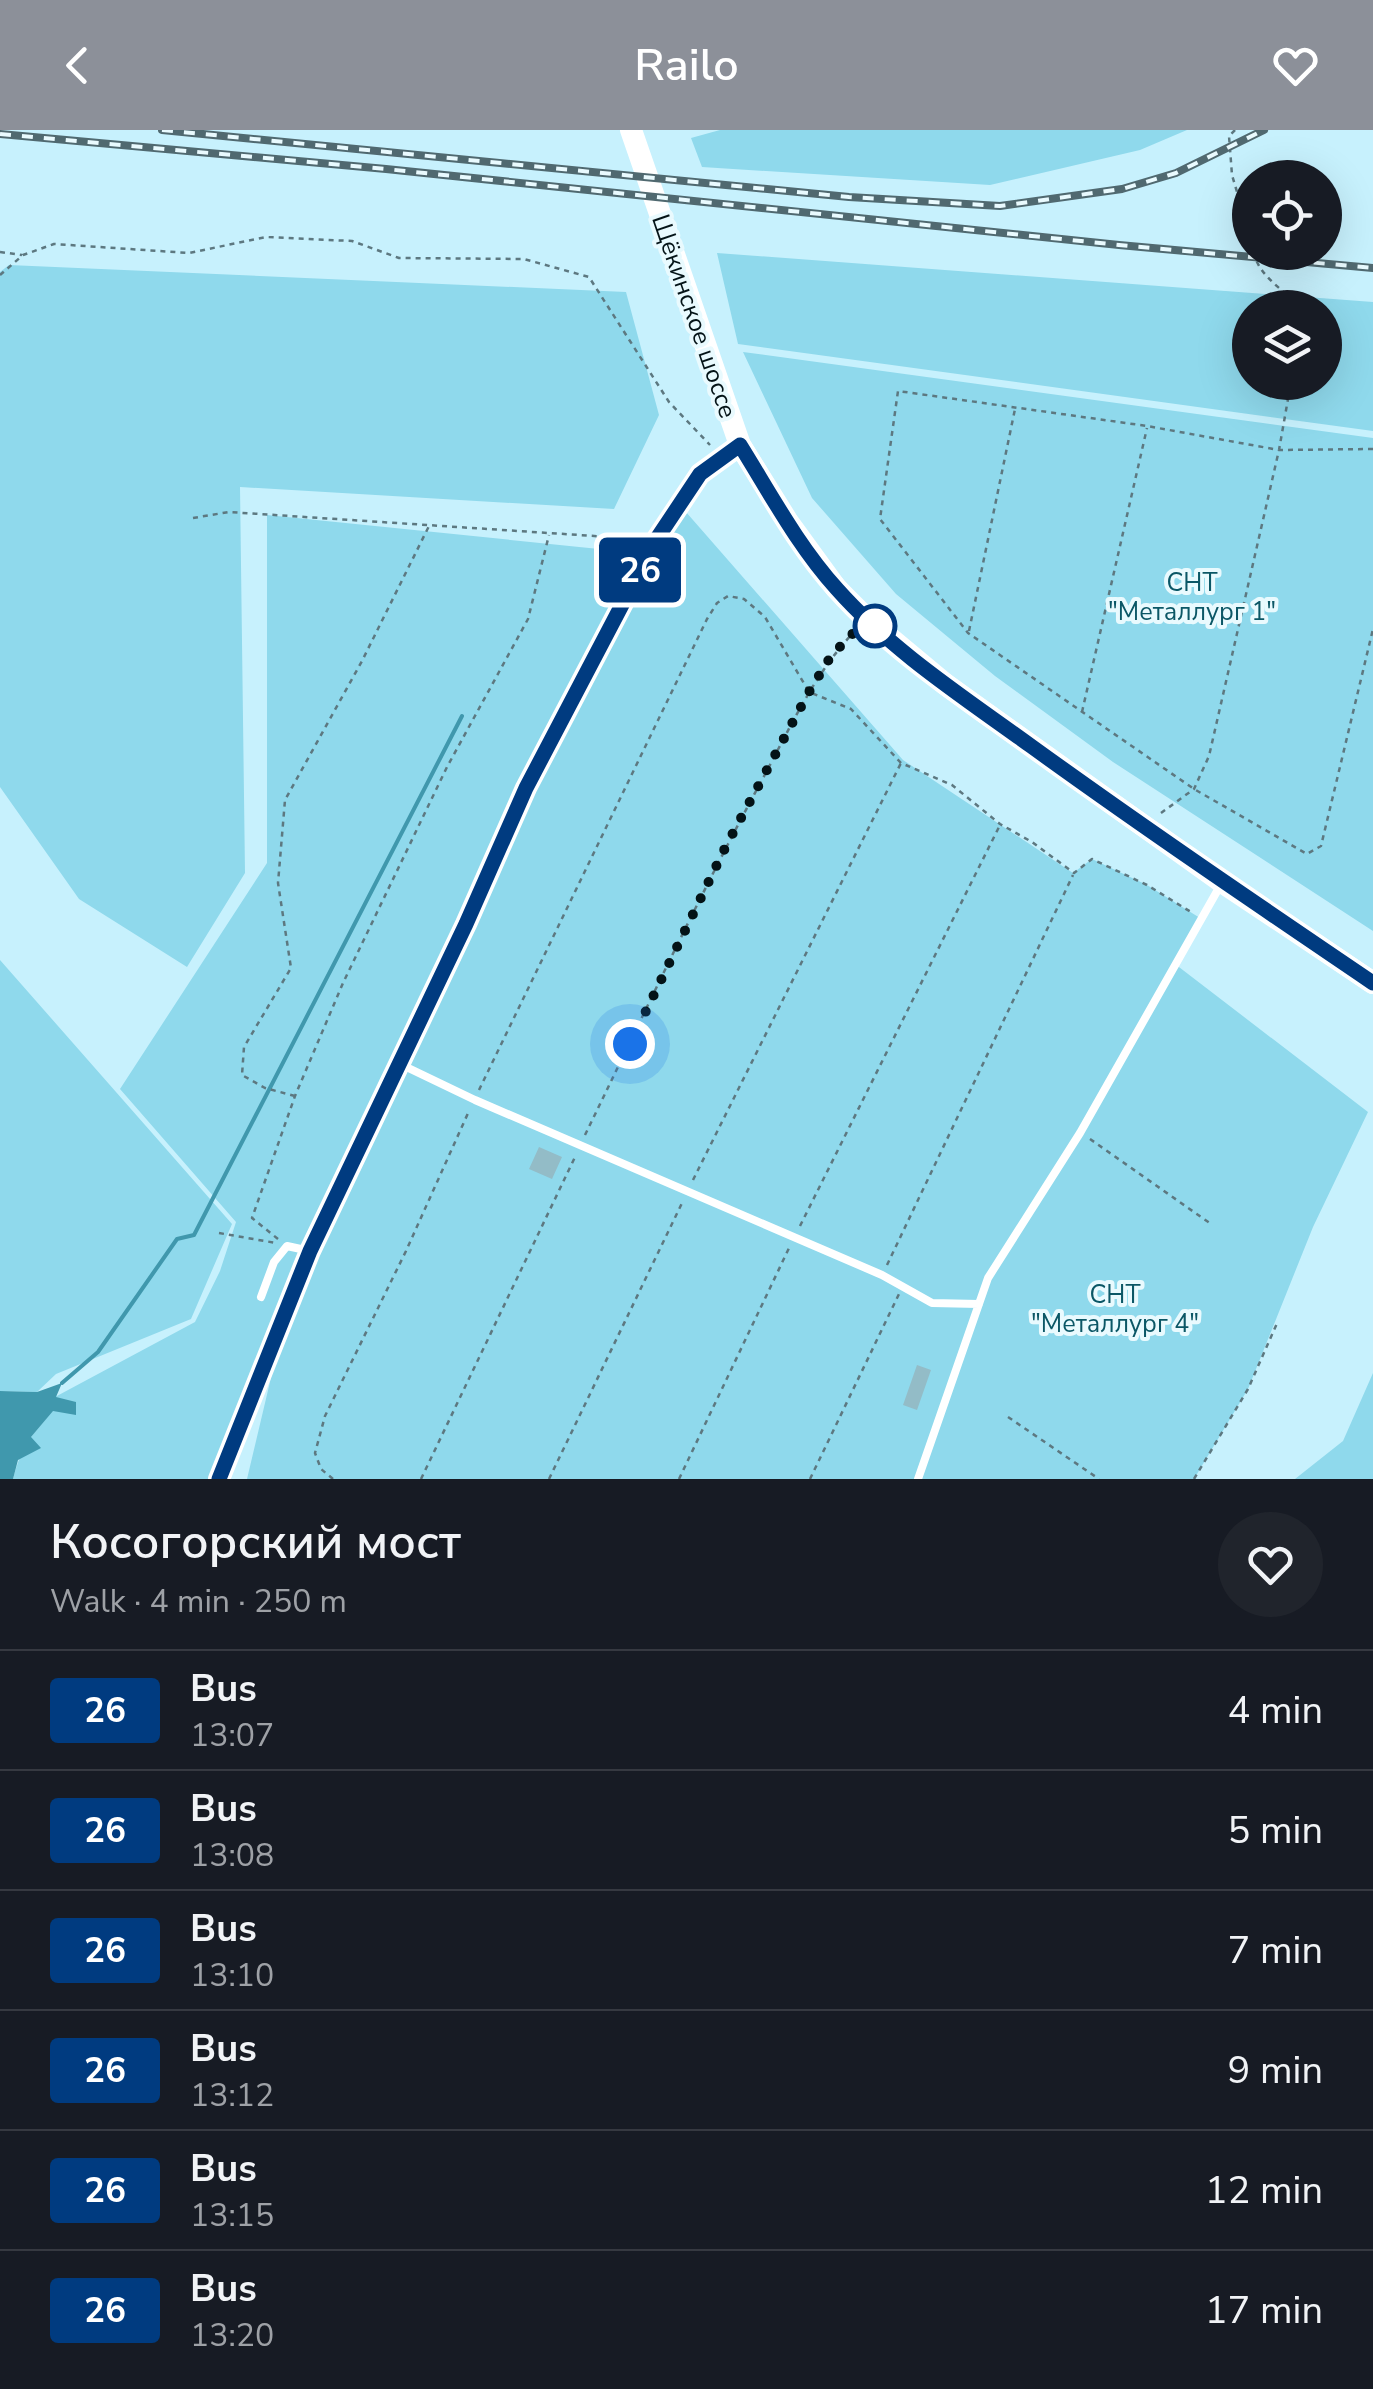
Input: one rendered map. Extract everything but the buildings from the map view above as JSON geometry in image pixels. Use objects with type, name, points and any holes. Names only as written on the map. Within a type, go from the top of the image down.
[{"type":"main road","name":"Щёкинское шоссе","points":[[633,135],[670,240],[730,451],[836,588],[946,684],[1222,882],[1373,983]]},
{"type":"street","points":[[219,1479],[310,1251],[526,788],[656,540],[690,487],[730,451]]},
{"type":"lane","points":[[918,1479],[988,1278],[1080,1132],[1222,882]]},
{"type":"lane","points":[[400,1064],[474,1100],[882,1275],[932,1304],[979,1304]]},
{"type":"lane","points":[[261,1297],[274,1262],[287,1246],[310,1251]]},
{"type":"path","points":[[1232,175],[1229,136],[1235,130]]},
{"type":"path","points":[[0,275],[23,255],[54,244],[189,253],[266,236],[352,241],[399,258],[524,259],[589,276],[669,402],[730,451]]},
{"type":"path","points":[[0,252],[23,255]]},
{"type":"path","points":[[1261,270],[1265,278],[1283,290]]},
{"type":"path","points":[[1373,449],[1279,450],[1147,426],[898,391],[880,518],[968,633],[1194,789],[1306,854],[1321,846],[1373,629]]},
{"type":"path","points":[[1143,826],[1194,789],[1210,756],[1288,400]]},
{"type":"path","points":[[968,633],[1016,406]]},
{"type":"path","points":[[1082,714],[1147,426]]},
{"type":"path","points":[[193,518],[228,512],[656,540]]},
{"type":"path","points":[[294,1096],[265,1088],[242,1075],[244,1047],[291,968],[278,883],[285,800],[362,662],[430,524]]},
{"type":"path","points":[[287,1246],[252,1218],[294,1096],[342,983],[447,767],[528,619],[549,535]]},
{"type":"path","points":[[333,1479],[321,1469],[314,1453],[325,1416],[717,602],[728,596],[744,599],[765,617],[809,692],[850,709],[902,763],[952,785],[1000,824],[1074,873]]},
{"type":"path","points":[[421,1479],[727,844],[831,656],[867,619]]},
{"type":"path","points":[[549,1479],[687,1192],[902,763]]},
{"type":"path","points":[[679,1479],[1000,824]]},
{"type":"path","points":[[882,1275],[1074,873],[1092,859],[1200,918]]},
{"type":"path","points":[[1080,1132],[1212,1224]]},
{"type":"path","points":[[219,1233],[287,1246]]},
{"type":"path","points":[[810,1479],[902,1288]]},
{"type":"path","points":[[1194,1479],[1248,1389],[1278,1321]]},
{"type":"path","points":[[1008,1417],[1099,1479]]},
{"type":"green space","points":[[720,130],[1187,130],[1140,150],[990,185],[702,167],[691,138]]},
{"type":"green space","points":[[717,253],[1232,291],[1232,400],[1342,400],[1342,300],[1373,302],[1373,431],[738,344]]},
{"type":"green space","points":[[9,265],[626,292],[659,415],[614,509],[240,487],[245,873],[187,967],[79,899],[0,787],[0,272]]},
{"type":"green space","name":"СНТ \"Металлург 1\"","points":[[743,352],[1373,438],[1373,931],[1113,762],[995,676],[896,594],[812,498]]},
{"type":"green space","name":"СНТ \"Металлург 4\"","points":[[679,504],[903,760],[1073,873],[1092,859],[1147,885],[1200,918],[1175,964],[1368,1112],[1313,1227],[1248,1389],[1194,1479],[247,1479],[287,1310],[219,1479],[13,1479],[24,1449],[49,1415],[55,1397],[195,1322],[220,1271],[236,1222],[120,1089],[267,863],[267,515],[648,554]]},
{"type":"green space","points":[[0,960],[232,1224],[191,1319],[56,1374],[37,1392],[0,1391]]},
{"type":"green space","points":[[1373,1373],[1373,1479],[1295,1479],[1343,1441]]},
{"type":"shaded area","points":[[62,1383],[56,1397],[76,1402],[76,1415],[53,1411],[31,1437],[41,1448],[18,1460],[13,1479],[0,1479],[0,1391],[37,1392]]},
{"type":"waterway","points":[[62,1383],[98,1352],[177,1239],[194,1235],[462,716]]},
{"type":"railway","points":[[162,130],[849,197],[1000,206],[1122,189],[1176,173],[1264,130]]},
{"type":"railway","points":[[0,134],[1373,268]]},
{"type":"bus line","name":"26","points":[[219,1479],[310,1251],[466,924],[526,788],[656,540],[700,474],[740,445],[819,566],[872,624],[1047,757],[1222,882],[1373,983]]},
{"type":"route","points":[[630,1044],[727,844],[809,692],[831,656],[867,619],[875,626]]}]
